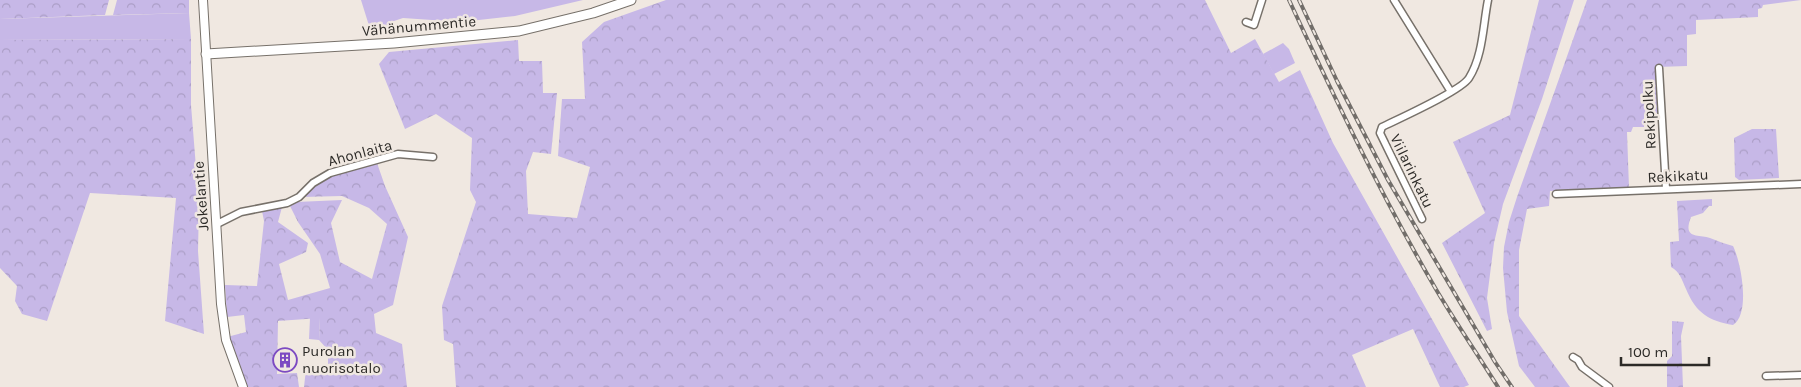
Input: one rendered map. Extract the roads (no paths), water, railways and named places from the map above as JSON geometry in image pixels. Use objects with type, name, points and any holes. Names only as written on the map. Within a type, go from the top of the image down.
[{"type":"main road","name":"Vähänummentie","points":[[206,54],[394,43],[519,31],[593,13],[631,0]]},
{"type":"street","name":"Jokelantie","points":[[202,0],[221,304],[226,340],[243,387]]},
{"type":"street","points":[[1246,22],[1254,25],[1262,0]]},
{"type":"street","points":[[1394,0],[1451,92],[1468,80],[1478,58],[1488,0]]},
{"type":"street","name":"Rekipolku","points":[[1659,68],[1666,189]]},
{"type":"street","name":"Viilarinkatu","points":[[1422,219],[1380,133],[1382,127],[1451,92]]},
{"type":"street","name":"Ahonlaita","points":[[217,224],[241,212],[287,203],[299,197],[313,183],[330,173],[398,154],[433,157]]},
{"type":"street","name":"Rekikatu","points":[[1556,194],[1801,184]]},
{"type":"street","points":[[1573,357],[1578,360],[1582,367],[1609,387]]},
{"type":"street","points":[[1766,376],[1801,375]]},
{"type":"railway","points":[[1289,0],[1397,220],[1437,291],[1498,387]]},
{"type":"railway","points":[[1299,0],[1337,81],[1388,180],[1495,362],[1512,387]]},
{"type":"place","name":"Purolan nuorisotalo","points":[[285,360]]}]
